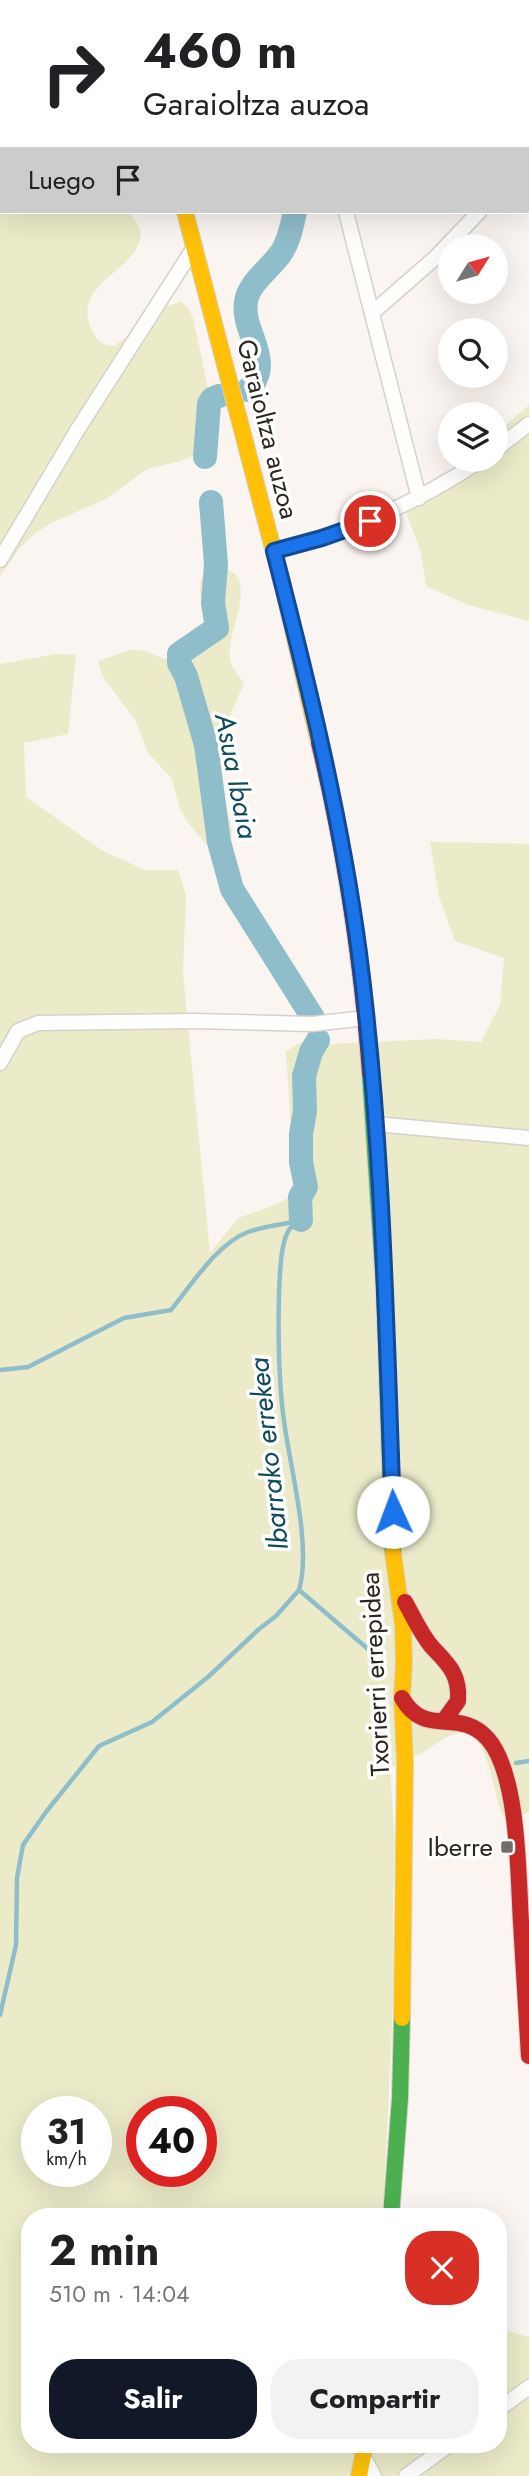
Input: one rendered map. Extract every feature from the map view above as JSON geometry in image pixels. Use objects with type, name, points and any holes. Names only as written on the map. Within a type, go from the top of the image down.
[{"type":"street","name":"Garaioltza auzoa","points":[[186,214],[274,551],[322,538],[387,514],[461,472]]},
{"type":"street","points":[[347,214],[419,498]]},
{"type":"street","points":[[372,313],[435,258],[477,214]]},
{"type":"street","points":[[0,561],[78,429],[195,246]]},
{"type":"street","points":[[508,440],[529,424]]},
{"type":"street","name":"Txorierri errepidea","points":[[274,551],[337,821],[353,915],[366,1018],[375,1124],[384,1286],[393,1554],[404,1662],[400,2098],[391,2208]]},
{"type":"street","points":[[0,1062],[18,1031],[38,1023],[194,1021],[312,1024],[366,1018]]},
{"type":"street","points":[[375,1124],[529,1138]]},
{"type":"street","points":[[398,1585],[411,1615],[432,1647],[448,1664],[458,1686],[459,1698],[456,1707],[412,1744],[405,1761]]},
{"type":"street","points":[[404,1662],[414,1649],[432,1647]]},
{"type":"street","points":[[402,1697],[412,1715],[421,1720],[462,1721],[481,1731],[489,1739],[501,1765],[512,1813],[518,1864],[529,2056]]},
{"type":"street","points":[[507,2403],[529,2387]]},
{"type":"street","points":[[359,2476],[364,2453]]},
{"type":"street","points":[[365,2453],[374,2476]]},
{"type":"street","points":[[406,2476],[438,2453]]},
{"type":"green space","points":[[0,214],[129,214],[138,224],[140,240],[134,252],[94,292],[89,304],[88,318],[98,340],[103,344],[116,345],[163,307],[181,302],[189,309],[210,397],[205,406],[205,451],[181,461],[147,469],[106,499],[51,523],[34,534],[20,548],[0,576]]},
{"type":"green space","points":[[529,405],[529,621],[468,605],[426,586],[421,553],[402,501],[449,472],[508,472],[508,423]]},
{"type":"green space","points":[[213,567],[229,570],[238,578],[241,589],[230,659],[244,683],[231,713],[230,745],[220,777],[232,829],[230,862],[213,852],[188,823],[180,809],[172,779],[148,753],[136,721],[103,677],[99,666],[99,660],[132,650],[175,659],[181,647],[210,631],[200,587],[205,573]]},
{"type":"green space","points":[[57,654],[76,655],[68,734],[24,743],[26,797],[103,851],[145,870],[178,870],[186,895],[183,973],[210,1253],[238,1218],[275,1205],[295,1194],[286,1051],[313,1039],[330,1044],[436,1039],[481,1042],[500,1005],[504,958],[455,941],[439,897],[430,842],[529,844],[529,1811],[510,1829],[500,1809],[482,1750],[469,1734],[449,1736],[390,1768],[395,1841],[394,1982],[383,2208],[21,2208],[21,2453],[507,2453],[507,2331],[529,2337],[529,2476],[0,2476],[0,664]]},
{"type":"waterway","name":"Asua Ibaia","points":[[248,390],[256,379],[259,368],[256,346],[248,325],[246,302],[255,282],[284,249],[295,214]]},
{"type":"waterway","name":"Asua Ibaia","points":[[205,457],[209,404],[219,396]]},
{"type":"waterway","name":"Asua Ibaia","points":[[211,502],[216,564],[213,603],[217,628],[179,654],[179,663],[186,676],[206,745],[219,842],[232,889],[313,1018]]},
{"type":"waterway","name":"Asua Ibaia","points":[[301,1220],[300,1197],[306,1187],[301,1162],[301,1134],[305,1111],[304,1076],[311,1052],[318,1040]]},
{"type":"waterway","name":"Ibarrako errekea","points":[[301,1220],[290,1228],[284,1243],[280,1269],[279,1325],[282,1405],[302,1530],[299,1590],[375,1655]]},
{"type":"waterway","points":[[0,1370],[28,1367],[124,1318],[171,1310],[206,1266],[237,1237],[254,1230],[297,1221]]},
{"type":"waterway","points":[[0,2015],[16,1945],[17,1878],[23,1845],[46,1812],[99,1746],[152,1722],[208,1677],[276,1616],[299,1590]]},
{"type":"waterway","name":"Ibarrako errekea","points":[[516,1763],[529,1761]]},
{"type":"traffic: fast","points":[[370,1074],[384,1286],[393,1553]]},
{"type":"traffic: fast","points":[[392,2208],[400,2098],[402,2018]]},
{"type":"traffic: slow","points":[[186,214],[283,587],[319,743]]},
{"type":"traffic: slow","points":[[393,1553],[403,1625],[404,1663],[402,2018]]},
{"type":"traffic: slow","points":[[359,2476],[363,2453]]},
{"type":"traffic: jam","points":[[319,743],[351,907],[370,1074]]},
{"type":"traffic: jam","points":[[405,1602],[424,1636],[448,1664],[455,1677],[458,1701],[445,1719]]},
{"type":"traffic: jam","points":[[402,1698],[411,1710],[421,1717],[466,1724],[477,1729],[488,1739],[498,1755],[506,1776],[515,1826],[529,2056]]},
{"type":"place","name":"Iberre","points":[[507,1847]]},
{"type":"route","points":[[370,521],[274,551],[337,821],[359,954],[379,1195],[393,1512]]}]
